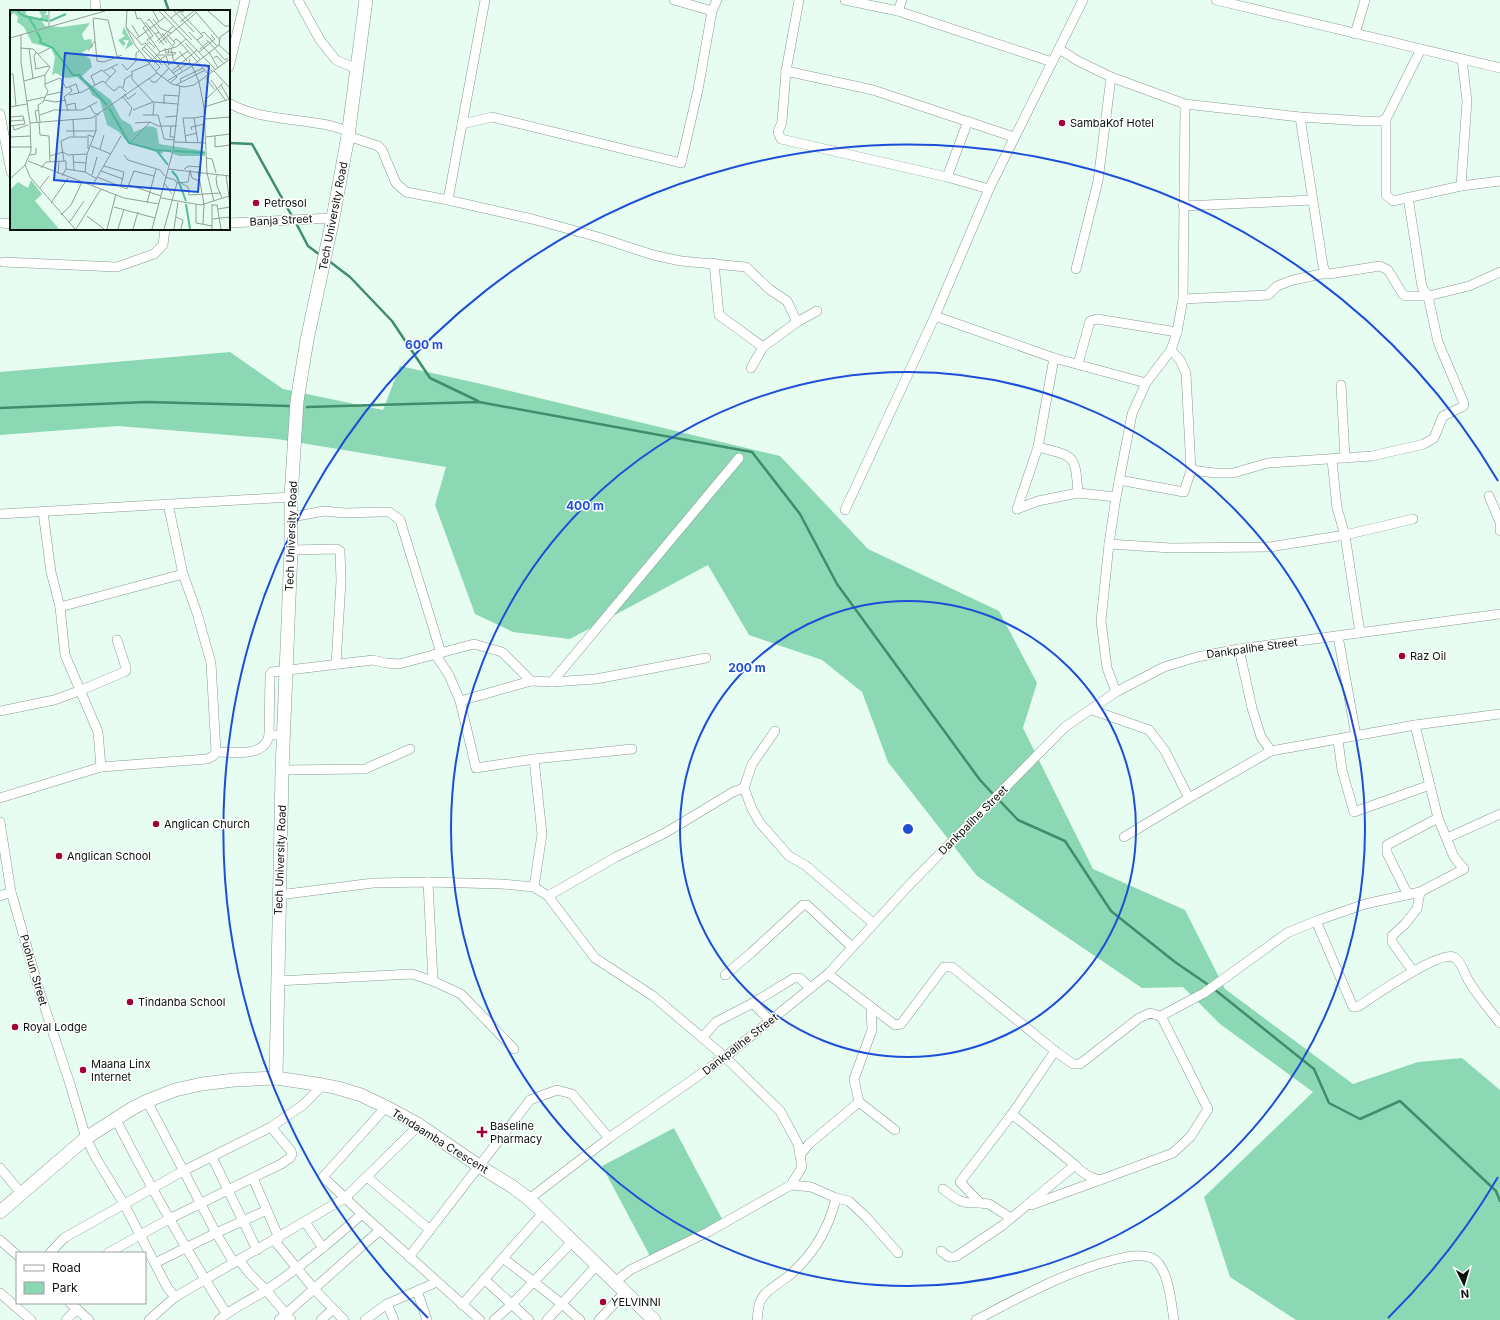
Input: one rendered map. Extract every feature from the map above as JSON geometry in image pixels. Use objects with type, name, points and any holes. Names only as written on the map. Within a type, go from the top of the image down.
[{"type":"street","points":[[95,0],[96,10]]},
{"type":"street","points":[[230,63],[245,0]]},
{"type":"street","points":[[298,0],[320,40],[336,60],[357,69]]},
{"type":"street","name":"Tech University Road","points":[[276,1078],[282,770],[291,550],[291,497],[297,400],[307,340],[333,218],[348,134],[366,0]]},
{"type":"street","points":[[448,200],[485,0]]},
{"type":"street","points":[[674,0],[712,11]]},
{"type":"street","points":[[462,124],[492,117],[681,163],[698,90],[712,11],[717,0]]},
{"type":"street","points":[[800,0],[786,71],[782,122],[778,132],[781,138],[947,177],[989,189]]},
{"type":"street","points":[[845,0],[898,11],[1052,62]]},
{"type":"street","points":[[898,11],[902,0]]},
{"type":"street","points":[[845,510],[935,316],[989,189],[1083,0]]},
{"type":"street","points":[[1216,0],[1500,68]]},
{"type":"street","points":[[1355,34],[1364,0]]},
{"type":"street","points":[[1059,49],[1078,61],[1111,77],[1185,104],[1300,117],[1363,122],[1381,121],[1386,119]]},
{"type":"street","points":[[1422,49],[1386,119],[1386,195],[1393,201],[1461,186],[1500,181]]},
{"type":"street","points":[[1461,186],[1467,101],[1462,59]]},
{"type":"street","points":[[786,71],[873,90],[1014,137]]},
{"type":"street","points":[[1076,269],[1098,181],[1111,77]]},
{"type":"street","points":[[230,104],[248,112],[323,124],[378,146],[382,150],[396,183],[406,192],[448,200],[598,237],[652,255],[681,261],[746,267],[769,289],[787,301],[797,322]]},
{"type":"street","points":[[1116,692],[1107,668],[1101,621],[1110,544],[1116,497],[1132,414],[1146,383],[1171,350],[1177,332],[1183,299],[1185,104]]},
{"type":"street","points":[[0,115],[10,167]]},
{"type":"street","points":[[1300,117],[1323,266],[1326,273]]},
{"type":"street","points":[[947,177],[968,121]]},
{"type":"street","points":[[1191,470],[1215,473],[1233,473],[1268,463],[1332,460],[1372,456],[1424,444],[1434,438],[1443,416],[1464,405],[1438,342],[1428,296],[1422,287],[1408,197]]},
{"type":"street","points":[[1183,206],[1313,200]]},
{"type":"street","name":"Banja Street","points":[[230,223],[333,218]]},
{"type":"street","points":[[0,223],[10,224]]},
{"type":"street","points":[[4,262],[117,267],[154,254],[163,245],[165,230]]},
{"type":"street","points":[[714,263],[719,315],[763,347]]},
{"type":"street","points":[[1183,299],[1268,295],[1277,286],[1293,280],[1326,273],[1329,274],[1380,266],[1388,270],[1405,296],[1428,296],[1469,286],[1500,272]]},
{"type":"street","points":[[751,368],[763,347],[797,322],[817,311]]},
{"type":"street","points":[[935,316],[1054,358],[1146,383]]},
{"type":"street","points":[[1078,364],[1090,322],[1097,318],[1177,332]]},
{"type":"street","points":[[1119,480],[1184,492],[1191,470],[1186,374],[1180,360],[1171,350]]},
{"type":"street","points":[[1054,358],[1038,447],[1018,509],[1038,501],[1078,493],[1116,497]]},
{"type":"street","points":[[1341,384],[1345,458]]},
{"type":"street","points":[[1038,447],[1068,455],[1072,459],[1076,472],[1078,493]]},
{"type":"street","points":[[552,682],[739,458]]},
{"type":"street","points":[[1332,460],[1337,508],[1345,535],[1360,633]]},
{"type":"street","points":[[1489,496],[1500,522],[1500,531]]},
{"type":"street","points":[[0,514],[291,497]]},
{"type":"street","points":[[0,798],[102,767],[207,759],[213,756],[216,752],[211,662],[184,574],[168,504]]},
{"type":"street","points":[[292,517],[324,511],[344,513],[389,512],[400,520],[438,654],[460,700],[476,768],[534,759],[632,749]]},
{"type":"street","points":[[43,512],[51,572],[60,607],[65,655],[79,692],[98,732],[102,767]]},
{"type":"street","points":[[1110,544],[1171,548],[1269,547],[1345,535],[1414,519]]},
{"type":"street","points":[[291,550],[337,549],[340,551],[341,581],[336,664]]},
{"type":"street","points":[[60,607],[184,574]]},
{"type":"street","name":"Dankpalihe Street","points":[[529,1199],[610,1138],[725,1057],[828,974],[911,883],[1065,727],[1092,710],[1116,692],[1164,667],[1197,657],[1239,649],[1500,614]]},
{"type":"street","points":[[1338,636],[1356,736]]},
{"type":"street","points":[[0,711],[54,700],[79,692],[126,671],[117,640]]},
{"type":"street","points":[[216,752],[249,752],[259,750],[268,742],[270,675],[272,672],[373,660],[399,664],[474,644],[502,652],[531,682]]},
{"type":"street","points":[[1239,649],[1252,708],[1261,737],[1271,751]]},
{"type":"street","points":[[460,700],[531,682],[596,679],[706,658]]},
{"type":"street","points":[[1092,710],[1149,730],[1165,751],[1189,798]]},
{"type":"street","points":[[1124,837],[1271,751],[1415,725],[1500,714]]},
{"type":"street","points":[[828,974],[895,1026],[900,1024],[944,967],[952,967],[1055,1051],[1073,1064],[1080,1064],[1139,1018],[1150,1013],[1161,1016],[1204,993],[1287,933],[1365,904],[1420,892],[1464,869],[1454,857],[1438,818],[1415,725]]},
{"type":"street","points":[[775,731],[752,764],[744,788],[752,809],[760,823],[789,856],[805,865],[873,923]]},
{"type":"street","points":[[269,735],[284,735]]},
{"type":"street","points":[[1338,740],[1342,770],[1354,812],[1430,785]]},
{"type":"street","points":[[282,770],[365,769],[410,749]]},
{"type":"street","points":[[534,759],[542,834],[534,887]]},
{"type":"street","points":[[548,896],[616,857],[665,833],[733,792],[744,788]]},
{"type":"street","points":[[1447,838],[1500,814]]},
{"type":"street","points":[[1408,895],[1387,853],[1387,845],[1438,818]]},
{"type":"street","name":"Puohun Street","points":[[0,822],[11,892],[40,992],[86,1138],[141,1235],[167,1287],[175,1297]]},
{"type":"street","points":[[428,882],[433,981]]},
{"type":"street","points":[[280,895],[373,883],[428,882],[502,884],[534,887],[548,896],[595,958],[653,996],[725,1057],[780,1111],[798,1144],[802,1167],[791,1184],[708,1232],[630,1270],[614,1282]]},
{"type":"street","points":[[0,896],[11,892]]},
{"type":"street","points":[[1413,971],[1392,942],[1392,936],[1405,924],[1417,909],[1420,892]]},
{"type":"street","points":[[725,975],[752,953],[803,905],[807,905],[852,947]]},
{"type":"street","points":[[1316,921],[1353,1007],[1359,1006],[1413,971],[1439,959],[1454,957],[1458,960],[1468,980],[1500,1023]]},
{"type":"street","points":[[277,981],[412,974],[433,981],[461,994],[514,1049]]},
{"type":"street","points":[[702,1038],[716,1022],[753,1003],[794,978],[800,978],[810,988]]},
{"type":"street","points":[[753,1003],[770,1021]]},
{"type":"street","points":[[871,1007],[872,1030],[854,1079],[859,1102],[895,1130]]},
{"type":"street","points":[[1024,1207],[1173,1153],[1191,1136],[1208,1109],[1161,1016]]},
{"type":"street","points":[[980,1203],[960,1182],[1012,1114],[1055,1051]]},
{"type":"street","name":"Tendaamba Crescent","points":[[0,1212],[86,1138],[133,1108],[147,1101],[175,1090],[202,1084],[234,1080],[276,1078],[323,1085],[361,1095],[386,1107],[419,1125],[513,1187],[529,1199],[625,1292],[650,1319]]},
{"type":"street","points":[[51,1252],[64,1238],[183,1171],[271,1127],[303,1105],[323,1085]]},
{"type":"street","points":[[409,1257],[530,1100],[557,1090],[572,1094],[610,1138]]},
{"type":"street","points":[[147,1101],[216,1233],[236,1261],[266,1290],[285,1318],[314,1289],[380,1230]]},
{"type":"street","points":[[800,1155],[809,1144],[859,1102]]},
{"type":"street","points":[[386,1107],[323,1177],[409,1257],[480,1320]]},
{"type":"street","points":[[1012,1114],[1082,1172],[1100,1180]]},
{"type":"street","points":[[116,1120],[169,1219],[226,1313]]},
{"type":"street","points":[[149,1320],[175,1297],[277,1239],[345,1198],[419,1125]]},
{"type":"street","points":[[110,1252],[169,1219],[227,1189],[253,1178],[290,1158],[292,1151],[271,1127]]},
{"type":"street","points":[[212,1157],[257,1250]]},
{"type":"street","points":[[941,1251],[948,1257],[952,1258],[996,1231],[1075,1165]]},
{"type":"street","points":[[0,1168],[21,1193]]},
{"type":"street","points":[[367,1177],[430,1230]]},
{"type":"street","points":[[253,1178],[267,1210],[277,1239],[296,1268],[344,1320]]},
{"type":"street","points":[[791,1184],[812,1187],[836,1198],[849,1201],[867,1218],[898,1253]]},
{"type":"street","points":[[943,1188],[956,1199],[967,1204],[989,1204],[1012,1218]]},
{"type":"street","points":[[757,1320],[759,1303],[763,1297],[792,1273],[812,1251],[826,1230],[833,1212],[836,1198]]},
{"type":"street","points":[[155,1263],[186,1247],[267,1210]]},
{"type":"street","points":[[462,1305],[543,1213]]},
{"type":"street","points":[[218,1320],[226,1313],[266,1290],[296,1268],[323,1248],[362,1214]]},
{"type":"street","points":[[305,1222],[323,1248]]},
{"type":"street","points":[[0,1240],[16,1255]]},
{"type":"street","points":[[494,1320],[533,1283],[572,1242]]},
{"type":"street","points":[[976,1320],[1012,1300],[1064,1276],[1091,1266],[1128,1257],[1142,1256],[1153,1259],[1160,1266],[1168,1282],[1174,1320]]},
{"type":"street","points":[[503,1258],[580,1320]]},
{"type":"street","points":[[548,1320],[597,1265]]},
{"type":"street","points":[[484,1280],[529,1320]]},
{"type":"street","points":[[365,1320],[387,1304],[437,1282]]},
{"type":"street","points":[[417,1291],[427,1320]]},
{"type":"street","points":[[599,1320],[625,1292]]},
{"type":"street","points":[[0,1293],[31,1320]]},
{"type":"street","points":[[71,1304],[89,1320]]},
{"type":"street","points":[[387,1304],[394,1320]]},
{"type":"street","points":[[66,1320],[77,1309]]},
{"type":"street","points":[[321,1320],[333,1309]]},
{"type":"green space","points":[[230,352],[283,389],[383,410],[400,366],[477,383],[780,456],[868,549],[999,611],[1037,683],[1023,728],[1093,869],[1185,910],[1225,989],[1353,1084],[1418,1062],[1462,1058],[1500,1090],[1500,1320],[1296,1320],[1230,1277],[1204,1197],[1313,1092],[1220,1024],[1183,987],[1142,988],[977,876],[888,762],[862,692],[822,660],[749,635],[708,565],[570,639],[513,632],[475,614],[435,505],[446,467],[277,439],[118,426],[0,435],[0,372]]},
{"type":"green space","points":[[674,1128],[723,1221],[651,1258],[602,1166]]},
{"type":"waterway","points":[[165,0],[169,10]]},
{"type":"waterway","points":[[230,143],[252,144],[293,218]]},
{"type":"waterway","points":[[296,223],[308,246],[320,255]]},
{"type":"waterway","points":[[329,261],[350,277],[392,321],[430,378],[478,401]]},
{"type":"waterway","points":[[0,408],[147,402],[289,406]]},
{"type":"waterway","points":[[307,407],[479,402],[752,452],[800,514],[837,584],[980,780],[994,795]]},
{"type":"waterway","points":[[998,799],[1018,820],[1065,841],[1111,911],[1175,962],[1210,986]]},
{"type":"waterway","points":[[1214,989],[1314,1069],[1329,1103],[1360,1119],[1400,1101],[1496,1191],[1500,1201]]},
{"type":"place","name":"SambaKof Hotel","points":[[1062,123]]},
{"type":"place","name":"Petrosol","points":[[256,203]]},
{"type":"place","name":"Raz Oil","points":[[1402,656]]},
{"type":"place","name":"Anglican Church","points":[[156,824]]},
{"type":"place","name":"Anglican School","points":[[59,856]]},
{"type":"place","name":"Tindanba School","points":[[130,1002]]},
{"type":"place","name":"Royal Lodge","points":[[15,1027]]},
{"type":"place","name":"Maana Linx Internet","points":[[83,1070]]},
{"type":"place","name":"Baseline Pharmacy","points":[[482,1132]]},
{"type":"place","name":"YELVINNI","points":[[603,1302]]}]
